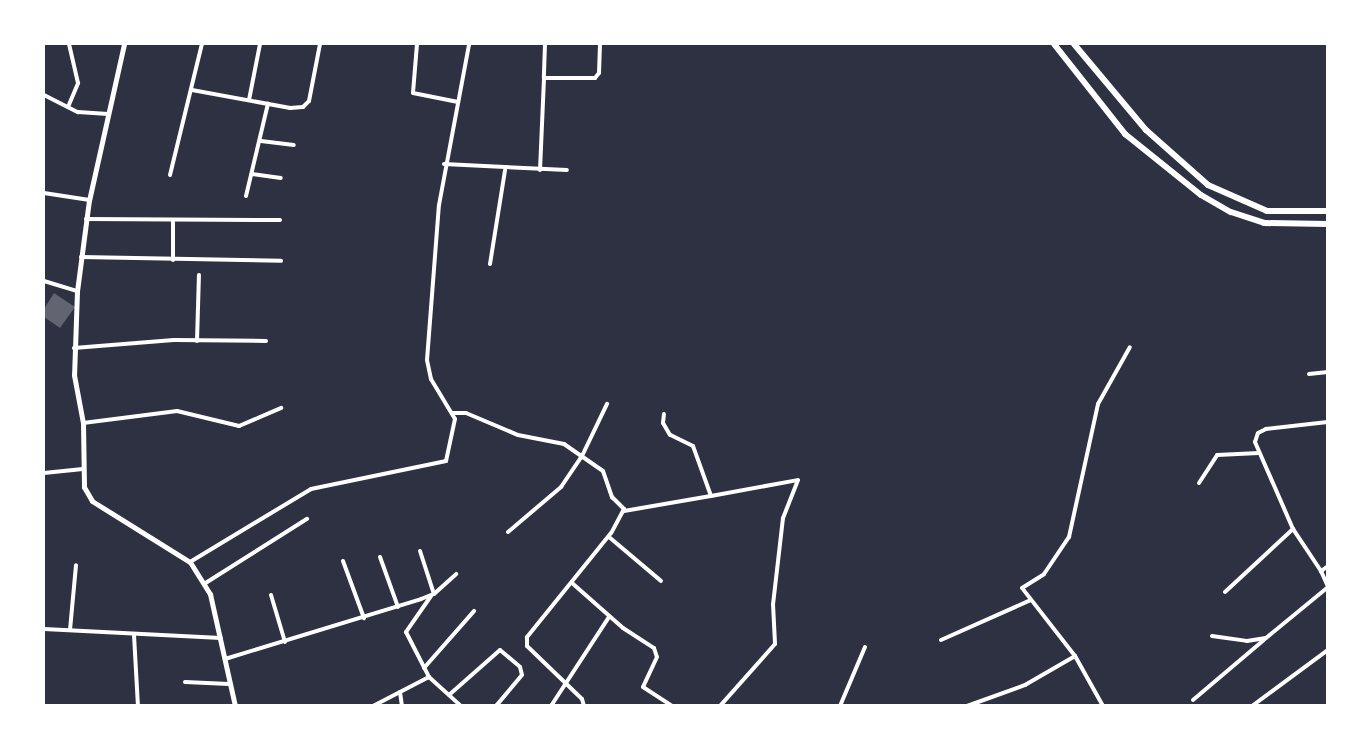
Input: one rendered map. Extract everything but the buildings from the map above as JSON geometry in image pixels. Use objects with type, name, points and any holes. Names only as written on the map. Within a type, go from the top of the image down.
[{"type":"main road","points":[[1054,44],[1125,134],[1201,195],[1231,212],[1264,223],[1328,224]]},
{"type":"main road","points":[[1078,45],[1146,130],[1208,185],[1266,211],[1328,211]]},
{"type":"street","points":[[68,107],[78,83],[69,44]]},
{"type":"street","points":[[124,44],[89,200],[77,291],[73,348],[75,386],[83,423],[84,487],[92,501],[190,562],[204,584],[220,638],[235,705]]},
{"type":"street","points":[[170,175],[202,44]]},
{"type":"street","points":[[249,100],[260,44]]},
{"type":"street","points":[[192,90],[297,108],[309,101],[320,44]]},
{"type":"street","points":[[417,44],[413,93],[458,102]]},
{"type":"street","points":[[190,562],[311,489],[443,462],[455,421],[431,379],[427,365],[444,164],[469,44]]},
{"type":"street","points":[[540,170],[545,44]]},
{"type":"street","points":[[544,78],[597,77],[600,44]]},
{"type":"street","points":[[44,95],[78,112],[108,114]]},
{"type":"street","points":[[246,196],[268,104]]},
{"type":"street","points":[[261,141],[294,145]]},
{"type":"street","points":[[444,164],[505,170],[567,170]]},
{"type":"street","points":[[490,264],[505,170]]},
{"type":"street","points":[[252,174],[281,178]]},
{"type":"street","points":[[44,193],[89,200]]},
{"type":"street","points":[[86,219],[280,219]]},
{"type":"street","points":[[173,220],[173,260]]},
{"type":"street","points":[[81,257],[281,261]]},
{"type":"street","points":[[197,340],[199,275]]},
{"type":"street","points":[[44,281],[77,291]]},
{"type":"street","points":[[73,348],[197,340],[266,341]]},
{"type":"street","points":[[1103,705],[1076,656],[1022,588],[1044,574],[1069,537],[1098,404],[1130,347]]},
{"type":"street","points":[[1309,374],[1328,372]]},
{"type":"street","points":[[508,532],[555,494],[582,456],[607,404]]},
{"type":"street","points":[[83,423],[177,411],[239,426],[281,408]]},
{"type":"street","points":[[452,413],[466,413],[521,436],[548,438],[582,456],[603,471],[612,496],[624,511]]},
{"type":"street","points":[[664,414],[663,423],[670,435],[695,450],[711,496]]},
{"type":"street","points":[[1194,700],[1328,587],[1321,571],[1293,529],[1259,453],[1258,433],[1328,422]]},
{"type":"street","points":[[1199,483],[1217,455],[1259,453]]},
{"type":"street","points":[[44,473],[83,469]]},
{"type":"street","points":[[624,511],[798,480],[794,496],[783,518],[773,604],[775,644],[720,705]]},
{"type":"street","points":[[584,705],[527,646],[527,637],[609,537],[624,511]]},
{"type":"street","points":[[204,584],[307,519]]},
{"type":"street","points":[[1225,592],[1293,529]]},
{"type":"street","points":[[609,537],[661,581]]},
{"type":"street","points":[[420,551],[433,595]]},
{"type":"street","points":[[380,557],[398,607]]},
{"type":"street","points":[[343,561],[364,618]]},
{"type":"street","points":[[70,630],[76,565]]},
{"type":"street","points":[[1321,571],[1328,566]]},
{"type":"street","points":[[456,574],[433,595],[406,632],[429,677],[461,705]]},
{"type":"street","points":[[572,583],[609,617],[654,648],[657,657],[643,687],[672,705]]},
{"type":"street","points":[[224,660],[433,595]]},
{"type":"street","points":[[271,596],[285,642]]},
{"type":"street","points":[[941,640],[1031,600]]},
{"type":"street","points":[[424,668],[474,611]]},
{"type":"street","points":[[551,705],[567,686],[609,617]]},
{"type":"street","points":[[44,629],[220,638]]},
{"type":"street","points":[[134,635],[138,705]]},
{"type":"street","points":[[1212,636],[1247,641],[1266,638]]},
{"type":"street","points":[[840,705],[865,647]]},
{"type":"street","points":[[449,695],[500,650],[520,667],[522,675],[496,705]]},
{"type":"street","points":[[1252,705],[1328,650]]},
{"type":"street","points":[[967,705],[1025,685],[1076,656]]},
{"type":"street","points":[[373,705],[429,677]]},
{"type":"street","points":[[185,682],[229,684]]},
{"type":"street","points":[[400,692],[402,705]]}]
